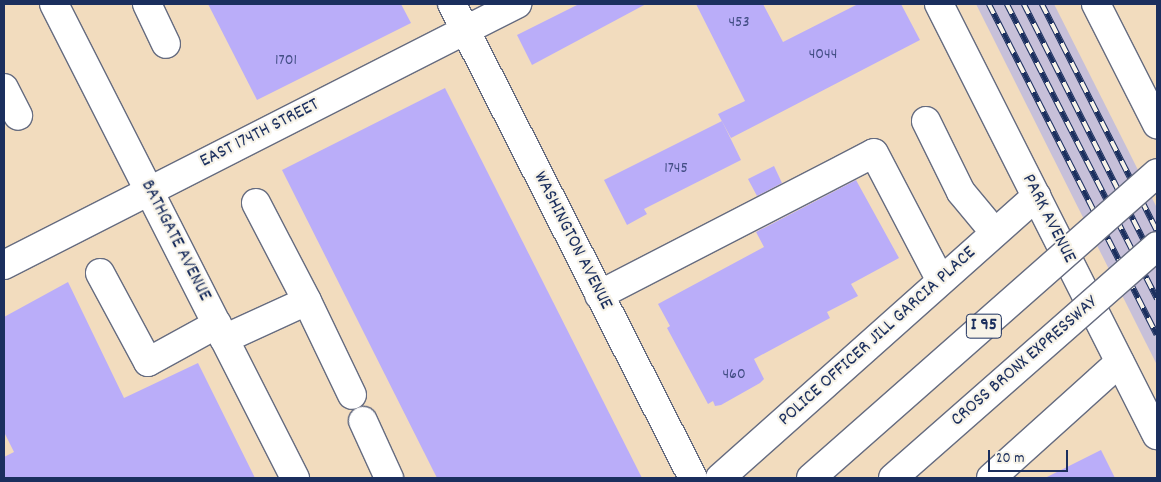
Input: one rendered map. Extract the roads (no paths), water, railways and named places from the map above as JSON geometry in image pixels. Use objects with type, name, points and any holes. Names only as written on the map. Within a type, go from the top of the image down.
[{"type":"main road","name":"BATHGATE AVENUE","points":[[54,4],[295,478]]},
{"type":"main road","points":[[146,4],[166,44]]},
{"type":"main road","name":"WASHINGTON AVENUE","points":[[452,4],[693,478]]},
{"type":"main road","name":"EAST 174TH STREET","points":[[4,265],[516,4]]},
{"type":"main road","name":"PARK AVENUE","points":[[939,4],[1157,435]]},
{"type":"main road","points":[[1096,4],[1153,106]]},
{"type":"main road","points":[[4,88],[18,116]]},
{"type":"main road","points":[[926,121],[961,192],[995,233]]},
{"type":"main road","points":[[599,295],[874,153],[941,281]]},
{"type":"main road","name":"I 95","points":[[811,478],[1157,173]]},
{"type":"main road","name":"POLICE OFFICER JILL GARCIA PLACE","points":[[720,478],[1037,196]]},
{"type":"main road","points":[[256,203],[352,395]]},
{"type":"main road","name":"CROSS BRONX EXPRESSWAY","points":[[893,478],[1157,246]]},
{"type":"main road","points":[[100,273],[148,362],[220,331],[307,302]]},
{"type":"main road","points":[[991,478],[1120,362]]},
{"type":"main road","points":[[363,421],[389,478]]},
{"type":"railway","points":[[989,4],[1157,335]]},
{"type":"railway","points":[[1007,4],[1157,299]]},
{"type":"railway","points":[[1024,4],[1157,266]]},
{"type":"railway","points":[[1042,4],[1157,231]]}]
